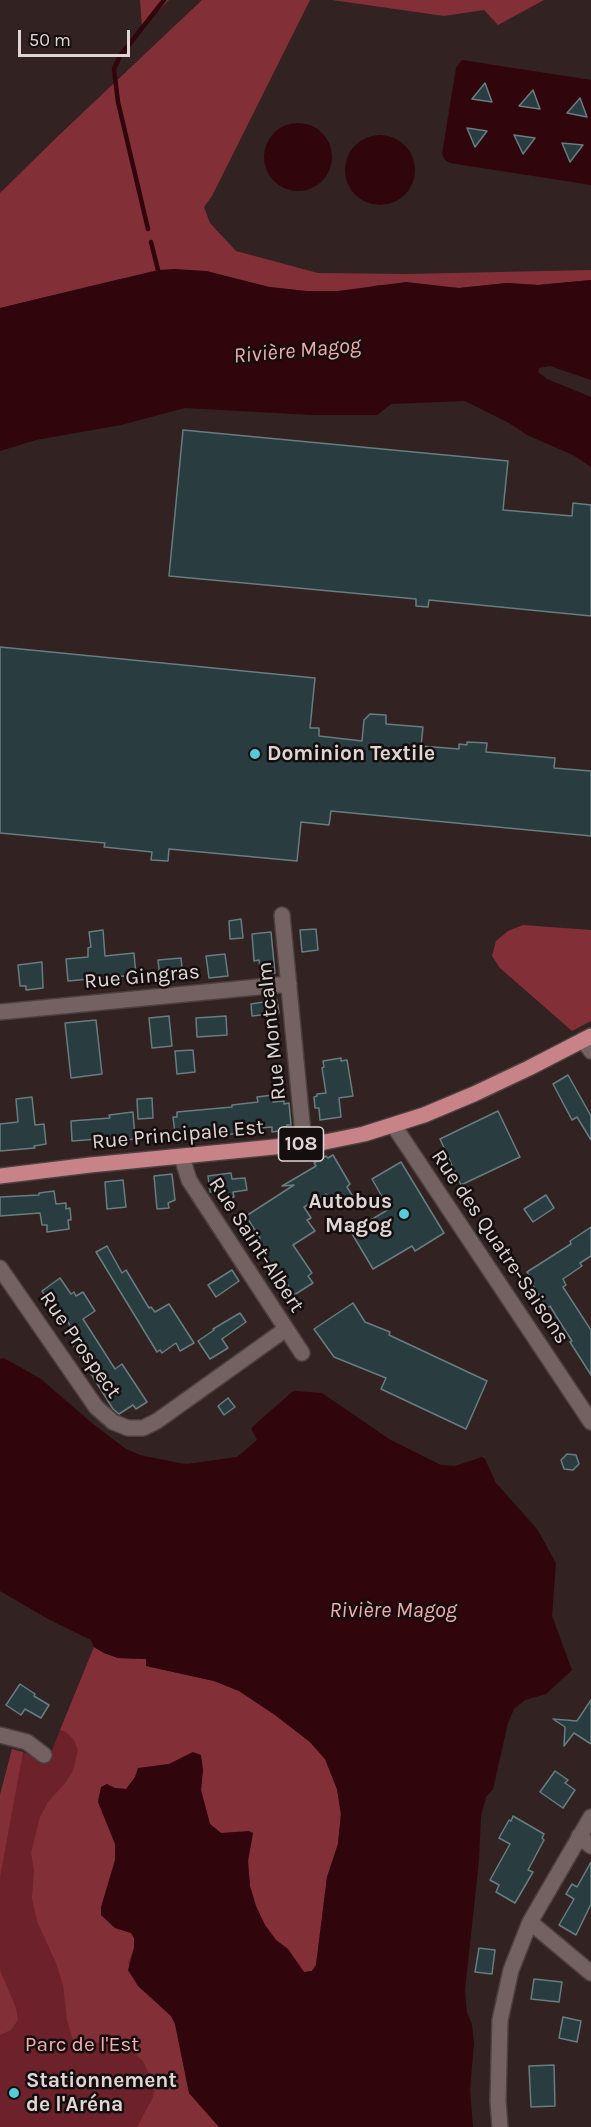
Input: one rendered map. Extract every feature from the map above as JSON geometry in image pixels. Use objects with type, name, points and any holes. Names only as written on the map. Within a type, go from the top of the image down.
[{"type":"main road","name":"Rue Principale Est","points":[[0,1176],[345,1138],[394,1126],[502,1082],[588,1042]]},
{"type":"street","name":"Rue Montcalm","points":[[282,915],[304,1144]]},
{"type":"street","name":"Rue Gingras","points":[[0,1012],[289,984]]},
{"type":"street","name":"Rue des Quatre-Saisons","points":[[394,1126],[591,1422]]},
{"type":"street","name":"Rue Saint-Albert","points":[[182,1157],[189,1180],[302,1353]]},
{"type":"street","name":"Rue Prospect","points":[[0,1268],[96,1407],[113,1422],[128,1428],[143,1428],[158,1421],[286,1329]]},
{"type":"street","points":[[0,1735],[27,1742],[44,1755]]},
{"type":"street","points":[[500,2127],[498,2078],[500,2020],[511,1970],[530,1922],[585,1841],[591,1817]]},
{"type":"street","points":[[530,1922],[591,1973]]},
{"type":"green space","points":[[140,0],[169,0],[142,27]]},
{"type":"green space","points":[[202,0],[310,0],[212,196],[204,207],[210,223],[236,251],[318,273],[407,274],[591,270],[591,280],[538,285],[507,283],[459,288],[378,285],[338,291],[306,291],[269,287],[206,271],[120,279],[0,308],[0,193]]},
{"type":"green space","points":[[332,0],[544,0],[498,25],[484,10],[444,16]]},
{"type":"green space","points":[[523,925],[591,930],[591,1021],[572,1031],[500,968],[492,956],[496,941],[508,931]]},
{"type":"green space","name":"Parc de l'Est","points":[[94,1647],[327,1877],[316,1965],[175,2024],[189,2093],[219,2127],[0,2127],[0,1795],[12,1749],[48,1760]]},
{"type":"green space","name":"Parc de l'Est","points":[[94,1647],[118,1658],[146,1659],[147,1666],[214,1681],[239,1691],[310,1742],[325,1759],[337,1789],[341,1814],[338,1844],[327,1877],[316,1965],[312,1971],[304,1972],[288,1949],[276,1940],[265,1925],[256,1906],[250,1886],[248,1861],[253,1833],[221,1833],[210,1824],[201,1790],[203,1770],[193,1752],[169,1764],[153,1766],[135,1777],[126,1789],[115,1788],[99,1794],[98,1802],[115,1844],[115,1860],[101,1915],[115,1928],[131,1933],[134,1938],[134,1948],[128,1963],[138,1986],[171,2016],[175,2024],[189,2093],[219,2127],[137,2127],[153,2097],[155,2087],[143,2061],[125,2045],[111,2040],[75,2047],[67,2020],[63,1985],[37,1921],[32,1898],[34,1870],[31,1853],[40,1817],[48,1802],[73,1771],[78,1750],[74,1740],[66,1732],[60,1730]]},
{"type":"green space","points":[[12,1749],[23,1752],[0,1877],[0,1795]]},
{"type":"green space","points":[[0,1970],[16,2008],[18,2020],[11,2030],[0,2035]]},
{"type":"water","points":[[462,60],[591,80],[591,185],[450,163],[445,160],[442,154],[456,68]]},
{"type":"water","points":[[291,123],[305,123],[317,128],[327,138],[332,157],[327,176],[317,186],[305,191],[291,191],[279,186],[269,176],[264,164],[264,150],[269,138],[279,128]]},
{"type":"water","points":[[380,135],[399,141],[409,151],[415,170],[409,189],[399,199],[380,205],[361,199],[351,189],[345,170],[351,151],[361,141]]},
{"type":"water","name":"Rivière Magog","points":[[158,270],[206,271],[269,287],[306,291],[338,291],[406,282],[459,288],[507,283],[538,285],[591,280],[591,380],[550,366],[539,368],[538,372],[547,379],[591,397],[591,467],[573,455],[527,435],[509,423],[465,401],[391,404],[377,415],[312,415],[185,408],[121,425],[36,440],[0,451],[0,308]]},
{"type":"water","name":"Rivière Magog","points":[[4,1358],[41,1379],[126,1449],[140,1455],[187,1464],[237,1457],[257,1440],[251,1428],[292,1392],[322,1393],[389,1439],[441,1465],[455,1466],[482,1457],[496,1483],[537,1529],[556,1563],[552,1616],[572,1670],[546,1694],[525,1700],[514,1709],[508,1723],[493,1789],[486,1797],[481,1816],[479,1860],[465,1990],[467,2013],[472,2024],[474,2043],[470,2090],[473,2127],[219,2127],[189,2093],[175,2024],[171,2016],[138,1986],[128,1970],[134,1948],[134,1938],[131,1933],[115,1928],[101,1915],[101,1907],[115,1860],[115,1844],[98,1802],[101,1787],[107,1784],[115,1788],[126,1789],[135,1777],[138,1768],[169,1764],[193,1752],[201,1755],[203,1770],[201,1790],[210,1824],[221,1833],[249,1831],[253,1833],[248,1861],[250,1886],[256,1906],[265,1925],[276,1940],[288,1949],[304,1972],[312,1971],[316,1965],[327,1877],[338,1844],[341,1814],[337,1789],[325,1759],[310,1742],[239,1691],[214,1681],[146,1666],[146,1659],[118,1658],[104,1653],[94,1647],[91,1640],[48,1619],[0,1591],[0,1359]]},
{"type":"building","points":[[485,83],[492,102],[472,99]]},
{"type":"building","points":[[533,90],[540,109],[519,106]]},
{"type":"building","points":[[580,98],[587,117],[567,113]]},
{"type":"building","points":[[467,128],[487,131],[475,147]]},
{"type":"building","points":[[514,135],[535,138],[523,154]]},
{"type":"building","points":[[562,143],[583,145],[570,162]]},
{"type":"building","points":[[183,430],[508,461],[503,510],[572,516],[573,503],[591,505],[591,616],[429,600],[428,607],[416,606],[416,599],[169,576]]},
{"type":"building","name":"Dominion Textile","points":[[0,647],[315,678],[310,728],[319,728],[319,736],[362,741],[364,720],[370,714],[386,715],[386,724],[423,727],[421,746],[459,749],[459,744],[467,745],[467,742],[487,743],[486,752],[555,758],[554,768],[591,771],[591,836],[331,811],[329,825],[301,822],[297,861],[169,849],[168,861],[151,860],[152,852],[104,847],[105,843],[0,833]]},
{"type":"building","points":[[241,919],[243,938],[230,939],[229,921]]},
{"type":"building","points":[[316,929],[318,950],[302,952],[300,930]]},
{"type":"building","points":[[103,930],[105,956],[134,953],[136,975],[68,981],[66,959],[88,957],[88,948],[91,947],[89,932]]},
{"type":"building","points":[[271,932],[275,973],[261,975],[259,960],[254,961],[252,934]]},
{"type":"building","points":[[225,954],[228,976],[209,978],[206,956]]},
{"type":"building","points":[[181,958],[183,977],[160,979],[158,960]]},
{"type":"building","points":[[42,962],[43,988],[26,990],[26,986],[20,986],[18,965]]},
{"type":"building","points":[[277,1000],[279,1013],[252,1016],[251,1004]]},
{"type":"building","points":[[169,1016],[172,1046],[152,1048],[149,1018]]},
{"type":"building","points":[[226,1016],[227,1035],[197,1037],[196,1018]]},
{"type":"building","points":[[96,1020],[102,1074],[71,1078],[65,1023]]},
{"type":"building","points":[[193,1050],[195,1072],[177,1074],[175,1051]]},
{"type":"building","points":[[341,1058],[341,1061],[347,1060],[353,1096],[339,1098],[341,1117],[320,1120],[319,1108],[315,1108],[314,1097],[317,1094],[326,1093],[323,1061]]},
{"type":"building","points":[[568,1075],[591,1116],[591,1140],[577,1117],[572,1120],[553,1084]]},
{"type":"building","points":[[273,1095],[273,1102],[289,1103],[291,1125],[287,1125],[285,1130],[272,1132],[272,1127],[247,1129],[247,1132],[225,1135],[225,1132],[201,1134],[201,1139],[176,1142],[173,1117],[177,1117],[177,1112],[232,1107],[232,1105],[258,1102],[257,1097]]},
{"type":"building","points":[[32,1097],[35,1125],[44,1124],[46,1144],[34,1146],[35,1148],[0,1151],[0,1124],[18,1122],[16,1099]]},
{"type":"building","points":[[152,1098],[153,1118],[138,1119],[137,1099]]},
{"type":"building","points":[[498,1111],[520,1157],[461,1185],[440,1139]]},
{"type":"building","points":[[133,1112],[135,1139],[126,1140],[127,1145],[113,1147],[112,1138],[72,1141],[71,1121],[110,1118],[109,1115]]},
{"type":"building","points":[[333,1155],[350,1184],[347,1187],[352,1195],[333,1206],[326,1194],[304,1207],[311,1218],[307,1220],[315,1231],[293,1245],[312,1273],[308,1276],[313,1283],[294,1295],[286,1282],[283,1284],[255,1241],[260,1238],[246,1216],[294,1185],[282,1186],[316,1166],[314,1163]]},
{"type":"building","points":[[401,1162],[444,1233],[415,1251],[412,1246],[373,1269],[351,1232],[389,1209],[372,1179]]},
{"type":"building","points":[[231,1173],[232,1179],[245,1178],[247,1190],[233,1192],[234,1197],[221,1199],[220,1191],[210,1192],[208,1176]]},
{"type":"building","points":[[172,1174],[175,1200],[168,1203],[169,1208],[157,1209],[154,1176]]},
{"type":"building","points":[[123,1180],[126,1207],[107,1209],[105,1182]]},
{"type":"building","points":[[54,1191],[56,1204],[66,1203],[66,1209],[70,1208],[69,1229],[47,1232],[47,1225],[42,1225],[40,1213],[0,1216],[0,1197],[39,1195],[39,1193]]},
{"type":"building","points":[[546,1195],[554,1208],[533,1222],[524,1209]]},
{"type":"building","points":[[591,1227],[591,1256],[580,1263],[582,1266],[563,1279],[566,1285],[563,1287],[591,1330],[591,1375],[550,1306],[547,1308],[532,1284],[534,1283],[527,1272],[571,1244],[570,1241]]},
{"type":"building","points":[[107,1246],[122,1273],[126,1270],[149,1308],[151,1307],[155,1312],[169,1304],[194,1343],[180,1351],[176,1343],[162,1353],[160,1350],[157,1352],[96,1252]]},
{"type":"building","points":[[232,1270],[239,1281],[216,1297],[208,1285]]},
{"type":"building","points":[[60,1278],[71,1294],[74,1292],[76,1296],[83,1292],[95,1311],[83,1319],[115,1369],[122,1364],[147,1402],[136,1409],[133,1405],[119,1414],[113,1409],[73,1345],[79,1341],[65,1317],[61,1319],[42,1291]]},
{"type":"building","points":[[353,1303],[365,1322],[390,1332],[389,1335],[487,1381],[466,1429],[381,1389],[386,1378],[334,1357],[314,1329]]},
{"type":"building","points":[[240,1313],[246,1322],[222,1339],[228,1348],[210,1359],[198,1341]]},
{"type":"building","points":[[228,1398],[235,1407],[224,1415],[218,1406]]},
{"type":"building","points":[[567,1454],[576,1455],[579,1464],[573,1470],[564,1469],[561,1460]]},
{"type":"building","points":[[20,1684],[49,1705],[41,1718],[25,1709],[21,1715],[6,1705]]},
{"type":"building","points":[[591,1700],[591,1744],[574,1733],[564,1746],[565,1727],[553,1719],[577,1721]]},
{"type":"building","points":[[555,1771],[568,1780],[565,1783],[575,1790],[563,1808],[540,1792]]},
{"type":"building","points":[[513,1816],[544,1834],[542,1838],[544,1840],[528,1870],[533,1872],[515,1903],[496,1892],[499,1885],[490,1880],[510,1844],[499,1838]]},
{"type":"building","points":[[591,1862],[591,1904],[576,1935],[559,1925],[574,1899],[566,1894],[572,1884],[577,1887]]},
{"type":"building","points":[[479,1948],[495,1950],[492,1974],[475,1972]]},
{"type":"building","points":[[534,1979],[562,1982],[559,2002],[531,1999]]},
{"type":"building","points":[[563,2017],[581,2021],[577,2042],[559,2038]]},
{"type":"building","points":[[554,2065],[555,2106],[531,2107],[529,2066]]},
{"type":"waterway","points":[[148,229],[118,102],[114,69],[120,56],[164,0]]},
{"type":"waterway","points":[[151,242],[158,270]]},
{"type":"place","name":"Dominion Textile","points":[[255,754]]},
{"type":"place","name":"Autobus Magog","points":[[404,1214]]},
{"type":"place","name":"Stationnement de l'Aréna","points":[[14,2093]]}]
